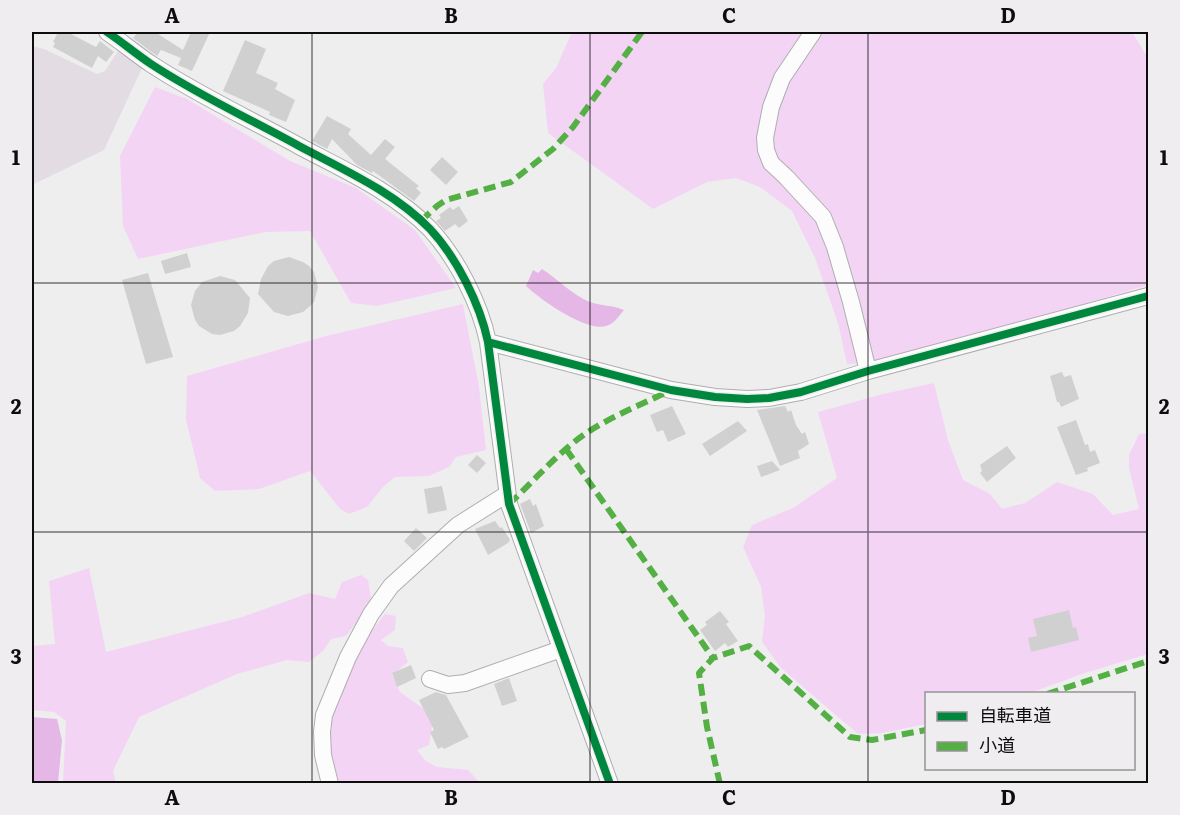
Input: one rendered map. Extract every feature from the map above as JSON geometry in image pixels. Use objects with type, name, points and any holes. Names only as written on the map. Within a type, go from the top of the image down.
[{"type":"street","points":[[107,32],[152,64],[195,90],[373,186],[422,221],[446,248],[483,317],[507,473],[507,494],[610,783]]},
{"type":"street","points":[[813,32],[782,78],[771,107],[765,138],[766,150],[771,163],[823,218],[835,247],[868,371]]},
{"type":"street","points":[[488,342],[671,390],[715,397],[770,398],[801,392],[868,371],[1149,296]]},
{"type":"street","points":[[330,783],[323,755],[324,715],[348,657],[371,614],[391,586],[458,525],[507,494]]},
{"type":"street","points":[[430,679],[448,685],[465,683],[561,649]]},
{"type":"shaded area","points":[[572,32],[1132,32],[1148,58],[1148,285],[884,363],[847,364],[838,323],[815,258],[792,211],[760,187],[736,178],[707,182],[653,209],[548,133],[543,84],[556,68]]},
{"type":"shaded area","points":[[32,46],[44,49],[97,74],[105,71],[118,51],[142,68],[104,150],[32,185]]},
{"type":"shaded area","points":[[155,87],[187,99],[290,161],[356,188],[415,230],[456,288],[377,306],[351,303],[310,231],[266,232],[138,259],[123,226],[120,156]]},
{"type":"shaded area","points":[[542,269],[583,299],[624,310],[614,322],[597,327],[564,314],[526,286],[533,270],[538,273]]},
{"type":"shaded area","points":[[463,304],[479,387],[486,450],[456,457],[449,467],[429,476],[395,477],[383,487],[367,507],[349,514],[340,509],[310,471],[259,489],[215,491],[200,478],[186,420],[187,376],[326,336]]},
{"type":"shaded area","points":[[934,383],[948,440],[963,480],[990,494],[1002,509],[1025,503],[1057,482],[1093,494],[1113,515],[1139,509],[1129,468],[1129,455],[1139,434],[1148,433],[1148,654],[1033,692],[925,692],[925,724],[882,733],[858,734],[781,668],[762,642],[765,616],[761,587],[743,547],[752,525],[793,508],[837,478],[818,412]]},
{"type":"shaded area","points":[[89,568],[106,652],[242,617],[309,593],[335,599],[342,582],[361,575],[368,580],[372,603],[346,636],[331,639],[323,651],[309,662],[287,660],[237,674],[139,717],[113,771],[116,783],[63,783],[66,721],[54,712],[32,710],[32,646],[55,644],[49,581]]},
{"type":"shaded area","points":[[385,614],[396,616],[395,630],[381,640],[388,646],[403,648],[408,662],[392,675],[400,692],[428,712],[433,721],[429,745],[417,750],[426,761],[437,767],[468,770],[479,782],[478,784],[338,784],[330,745],[333,706],[355,657]]},
{"type":"shaded area","points":[[32,717],[57,719],[62,740],[58,783],[32,783]]},
{"type":"building","points":[[58,32],[67,32],[96,47],[100,41],[114,52],[106,62],[98,56],[92,68],[53,47]]},
{"type":"building","points":[[138,32],[155,32],[183,50],[191,32],[210,32],[192,71],[178,65],[181,58],[161,50],[157,56],[133,38]]},
{"type":"building","points":[[245,40],[266,49],[256,73],[278,83],[275,89],[295,100],[286,122],[269,115],[270,112],[223,91]]},
{"type":"building","points":[[327,116],[351,129],[348,134],[371,155],[385,139],[395,147],[385,159],[419,186],[416,188],[421,193],[414,201],[373,171],[372,173],[357,165],[332,139],[327,149],[312,141]]},
{"type":"building","points":[[442,157],[458,172],[446,185],[430,170]]},
{"type":"building","points":[[459,206],[468,221],[459,228],[455,224],[445,231],[436,221],[441,218],[439,215],[450,207],[453,210]]},
{"type":"building","points":[[187,253],[191,267],[165,274],[161,261]]},
{"type":"building","points":[[289,257],[309,266],[314,272],[318,287],[314,302],[309,307],[303,312],[288,316],[274,312],[258,294],[261,279],[268,266],[274,261]]},
{"type":"building","points":[[148,273],[173,357],[146,364],[122,280]]},
{"type":"building","points":[[220,276],[235,280],[250,298],[248,313],[240,326],[234,331],[220,335],[212,334],[199,326],[191,305],[195,291],[202,282]]},
{"type":"building","points":[[1062,372],[1064,377],[1071,375],[1079,399],[1061,407],[1057,402],[1050,376]]},
{"type":"building","points":[[672,406],[686,434],[668,442],[663,430],[657,432],[650,415]]},
{"type":"building","points":[[785,406],[788,412],[791,410],[802,434],[805,432],[809,444],[798,451],[800,458],[780,466],[757,410]]},
{"type":"building","points":[[1076,420],[1085,445],[1088,444],[1090,452],[1095,450],[1100,463],[1076,475],[1057,427]]},
{"type":"building","points":[[738,421],[747,431],[710,456],[702,444]]},
{"type":"building","points":[[1007,446],[1016,458],[987,482],[980,473],[982,471],[980,465]]},
{"type":"building","points":[[477,455],[486,463],[477,473],[468,465]]},
{"type":"building","points":[[772,461],[780,470],[761,477],[757,466]]},
{"type":"building","points":[[442,486],[447,510],[428,514],[424,489]]},
{"type":"building","points":[[530,499],[533,506],[536,504],[544,526],[531,533],[520,504]]},
{"type":"building","points":[[495,521],[510,540],[488,555],[475,529]]},
{"type":"building","points":[[416,528],[427,538],[414,551],[404,541]]},
{"type":"building","points":[[1069,610],[1073,628],[1076,627],[1079,640],[1031,652],[1028,638],[1037,636],[1033,619]]},
{"type":"building","points":[[720,611],[729,622],[726,624],[738,641],[728,647],[725,643],[715,651],[700,630],[707,625],[705,622]]},
{"type":"building","points":[[411,665],[416,678],[397,687],[392,673]]},
{"type":"building","points":[[509,678],[517,701],[502,706],[494,684]]},
{"type":"building","points":[[436,692],[446,695],[469,737],[444,749],[442,747],[438,749],[430,732],[434,730],[419,700]]},
{"type":"marked path","points":[[421,221],[446,200],[511,182],[553,149],[573,127],[642,32]]},
{"type":"marked path","points":[[509,504],[557,457],[588,432],[671,390]]},
{"type":"marked path","points":[[566,449],[713,658]]},
{"type":"marked path","points":[[720,784],[707,727],[699,673],[713,658],[749,646],[850,737],[872,740],[925,730]]},
{"type":"marked path","points":[[1053,692],[1148,661]]},
{"type":"cycle path","points":[[107,32],[169,75],[368,183],[416,216],[440,241],[458,267],[473,297],[488,342],[671,390],[747,399],[769,398],[801,392],[868,371],[1148,296]]},
{"type":"cycle path","points":[[488,342],[509,504],[610,784]]}]
